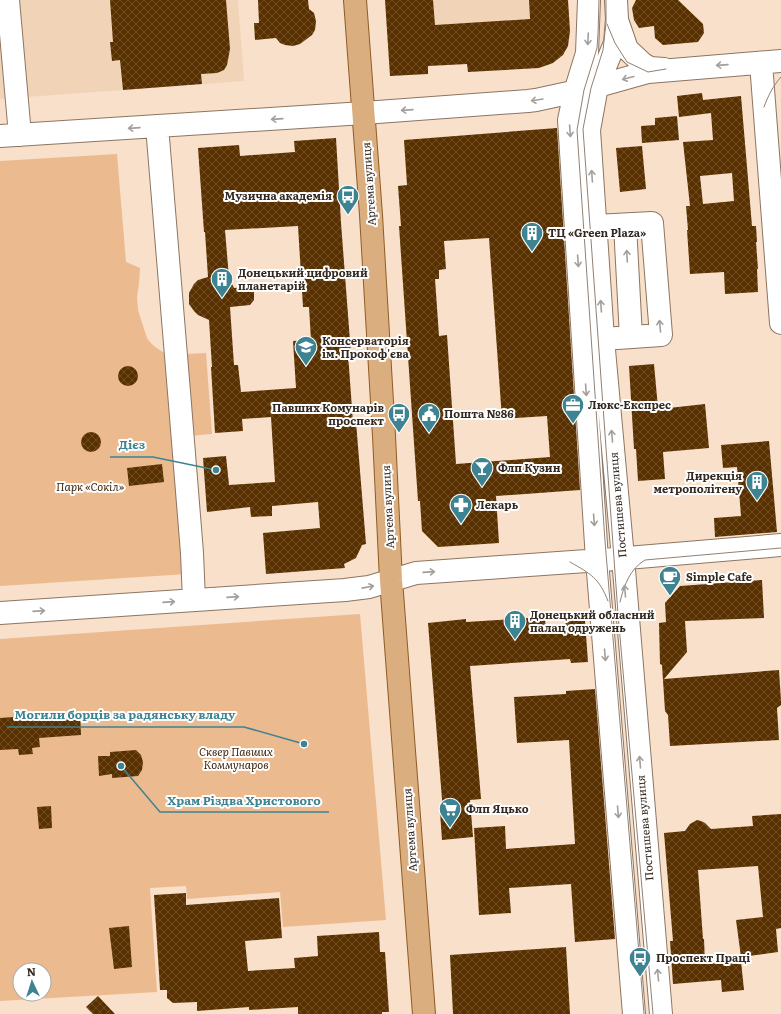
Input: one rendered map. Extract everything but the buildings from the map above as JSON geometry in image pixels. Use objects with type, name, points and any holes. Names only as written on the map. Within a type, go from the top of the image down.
[{"type":"main road","name":"Артема вулиця","points":[[356,0],[375,286],[391,580],[424,1014]]},
{"type":"street","points":[[8,0],[10,136],[528,101],[575,92],[648,72],[666,69],[771,62],[764,107],[781,323]]},
{"type":"street","name":"Постишева вулиця","points":[[589,0],[587,53],[575,92],[569,120],[609,559],[661,1014]]},
{"type":"street","points":[[616,10],[627,49],[643,64],[650,68],[666,69]]},
{"type":"street","name":"Постишева вулиця","points":[[616,10],[615,43],[597,86],[589,130],[603,338],[609,559],[634,1014]]},
{"type":"street","points":[[156,126],[192,553],[194,600]]},
{"type":"street","points":[[595,226],[652,223],[661,335],[603,338]]},
{"type":"street","points":[[625,225],[631,337]]},
{"type":"street","points":[[0,613],[345,590],[369,587],[416,573],[781,545]]},
{"type":"shaded area","points":[[0,0],[238,0],[244,81],[0,99]]},
{"type":"shaded area","points":[[423,0],[529,0],[530,28],[425,26]]},
{"type":"green space","name":"Парк «Сокіл»","points":[[117,154],[126,262],[140,268],[137,297],[138,310],[147,338],[156,348],[167,354],[187,574],[0,586],[0,161]]},
{"type":"green space","points":[[206,353],[212,434],[188,436],[185,354]]},
{"type":"green space","name":"Сквер Павших Коммунаров","points":[[360,614],[386,920],[283,927],[280,892],[187,899],[186,886],[150,888],[157,992],[52,998],[52,962],[12,962],[12,1000],[0,1001],[0,639]]},
{"type":"tram line","points":[[599,0],[597,48],[584,90],[577,130],[605,541],[644,1014]]},
{"type":"tram line","points":[[606,0],[606,23],[603,50],[591,88],[583,129],[618,614],[653,1014]]},
{"type":"tram line","points":[[607,24],[615,43],[627,62],[648,72],[666,69]]},
{"type":"tram line","points":[[764,107],[771,91],[781,77]]},
{"type":"tram line","points":[[620,602],[628,578],[635,568],[645,560],[781,548]]},
{"type":"tram line","points":[[570,562],[594,577],[605,593],[608,601]]},
{"type":"place","name":"Музична академія","points":[[348,216]]},
{"type":"place","name":"ТЦ «Green Plaza»","points":[[532,252]]},
{"type":"place","name":"Донецький цифровий планетарій","points":[[222,298]]},
{"type":"place","name":"Консерваторія ім. Прокоф'єва","points":[[306,366]]},
{"type":"place","name":"Люкс-Експрес","points":[[573,424]]},
{"type":"place","name":"Павших Комунарів проспект","points":[[399,434]]},
{"type":"place","name":"Пошта №86","points":[[429,434]]},
{"type":"place","name":"Дієз","points":[[216,470]]},
{"type":"place","name":"Флп Кузин","points":[[482,488]]},
{"type":"place","name":"Дирекція метрополітену","points":[[757,502]]},
{"type":"place","name":"Лекарь","points":[[461,524]]},
{"type":"place","name":"Simple Cafe","points":[[670,596]]},
{"type":"place","name":"Донецький обласний палац одружень","points":[[515,640]]},
{"type":"place","name":"Могили борців за радянську владу","points":[[304,744]]},
{"type":"place","name":"Храм Різдва Христового","points":[[121,766]]},
{"type":"place","name":"Флп Яцько","points":[[450,828]]},
{"type":"place","name":"Проспект Праці","points":[[640,978]]}]
